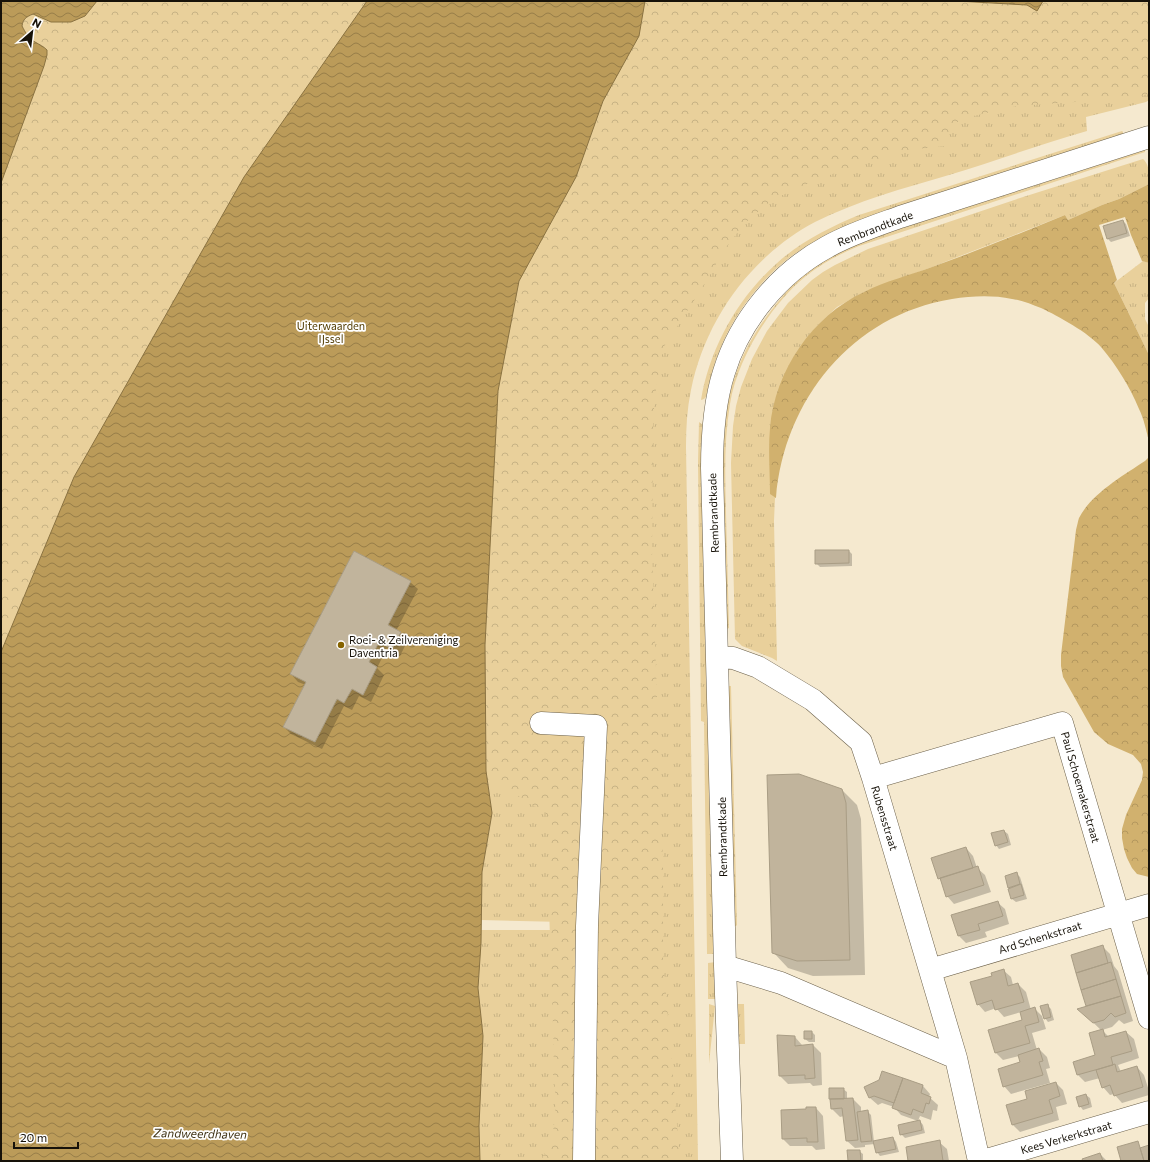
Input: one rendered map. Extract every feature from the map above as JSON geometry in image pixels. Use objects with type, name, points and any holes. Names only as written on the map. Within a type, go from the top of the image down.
[{"type":"street","name":"Rembrandtkade","points":[[732,1161],[725,966],[712,468],[714,417],[719,388],[728,360],[744,328],[766,297],[787,274],[827,247],[862,230],[900,217],[1149,137]]},
{"type":"street","name":"Rubensstraat","points":[[717,657],[733,658],[758,666],[813,700],[861,742],[956,1058],[979,1161]]},
{"type":"street","points":[[541,722],[596,726],[587,926],[584,1161]]},
{"type":"street","name":"Paul Schoemakerstraat","points":[[873,778],[1062,723],[1149,1018]]},
{"type":"street","name":"Ard Schenkstraat","points":[[930,970],[1149,905]]},
{"type":"street","points":[[725,966],[781,983],[956,1058]]},
{"type":"street","name":"Kees Verkerkstraat","points":[[983,1161],[1149,1112]]},
{"type":"green space","name":"Uiterwaarden IJssel","points":[[32,1],[1148,1],[1149,93],[1133,100],[1118,99],[1017,106],[969,117],[953,124],[945,146],[917,149],[848,168],[809,183],[774,199],[744,224],[727,246],[663,348],[655,396],[653,422],[652,552],[660,763],[660,820],[663,856],[663,957],[680,1161],[540,1161],[549,1144],[555,1118],[555,1086],[552,1068],[554,1055],[549,908],[552,818],[499,786],[480,779],[1,834],[1,66]]},
{"type":"green space","points":[[957,1],[1149,51],[1149,100],[1086,117],[1087,131],[881,196],[831,214],[815,222],[792,236],[751,272],[734,292],[707,339],[691,390],[686,440],[698,1161],[611,1161],[566,803],[564,922],[481,920],[482,872],[492,813],[486,771],[498,391]]},
{"type":"green space","points":[[1122,131],[1123,134],[824,236],[798,251],[768,277],[739,312],[717,357],[706,397],[701,400],[705,381],[718,343],[738,309],[749,293],[776,264],[805,242],[826,230],[859,215]]},
{"type":"green space","points":[[1145,150],[1145,152],[859,246],[831,259],[812,271],[780,301],[768,317],[748,351],[740,369],[730,404],[725,458],[729,628],[727,629],[722,444],[727,407],[736,374],[750,342],[770,312],[787,292],[800,278],[823,262],[841,252],[880,235]]},
{"type":"green space","points":[[1143,159],[1148,167],[1149,184],[1119,199],[1068,220],[1065,215],[864,292],[837,307],[812,332],[797,352],[789,366],[775,401],[774,521],[777,661],[742,646],[735,639],[731,463],[733,426],[741,387],[752,359],[767,331],[788,303],[812,280],[823,272],[868,249]]},
{"type":"green space","points":[[1149,184],[1149,263],[1142,261],[1125,217],[1099,225],[1117,280],[1114,283],[1149,355],[1149,441],[1142,417],[1118,369],[1101,347],[1089,336],[1048,311],[1019,300],[990,296],[952,299],[916,308],[883,323],[854,343],[830,368],[809,396],[793,428],[782,462],[776,498],[770,494],[770,428],[773,407],[779,386],[788,366],[799,348],[828,315],[845,302],[881,285],[966,255],[1065,215],[1068,220],[1119,199]]},
{"type":"green space","points":[[1143,261],[1149,263],[1149,298],[1145,303],[1145,319],[1149,327],[1149,355],[1114,283]]},
{"type":"green space","points":[[699,422],[703,425],[715,954],[707,954],[704,722],[701,721],[698,462]]},
{"type":"green space","points":[[1149,457],[1149,877],[1137,874],[1132,868],[1124,849],[1122,838],[1122,829],[1126,815],[1142,780],[1143,772],[1141,764],[1133,755],[1108,744],[1094,732],[1063,677],[1061,655],[1076,530],[1079,518],[1084,509],[1100,493]]},
{"type":"green space","points":[[731,686],[736,926],[728,688]]},
{"type":"green space","points":[[481,930],[563,930],[561,1161],[480,1161],[479,1126],[483,1036],[478,988]]},
{"type":"green space","points":[[716,962],[717,988],[715,999],[708,999],[708,963]]},
{"type":"green space","points":[[709,1004],[715,1006],[709,1064]]},
{"type":"green space","points":[[736,1004],[744,1004],[745,1044],[738,1044]]},
{"type":"water","points":[[1,1],[97,1],[85,16],[71,22],[51,22],[33,14],[24,20],[22,26],[27,35],[47,50],[47,55],[1,183]]},
{"type":"water","name":"Zandweerdhaven","points":[[367,1],[645,1],[639,36],[603,101],[576,177],[519,281],[498,391],[485,645],[486,771],[492,813],[482,872],[481,943],[478,988],[483,1036],[479,1126],[480,1161],[1,1161],[1,652],[74,477],[244,177]]},
{"type":"water","points":[[957,1],[1043,1],[1037,11],[1027,5]]},
{"type":"building","points":[[1123,220],[1127,233],[1107,239],[1103,226]]},
{"type":"building","points":[[815,550],[849,550],[849,563],[815,564]]},
{"type":"building","name":"Roei- & Zeilvereniging Daventria","points":[[354,551],[411,581],[388,625],[401,632],[392,649],[379,642],[369,662],[377,667],[363,695],[352,689],[344,703],[337,699],[315,742],[283,727],[306,682],[290,674]]},
{"type":"building","points":[[799,774],[842,789],[846,803],[850,960],[797,961],[772,953],[767,775]]},
{"type":"building","points":[[1004,830],[1008,842],[995,846],[991,833]]},
{"type":"building","points":[[966,847],[973,868],[938,879],[931,858]]},
{"type":"building","points":[[978,866],[984,885],[946,897],[940,878]]},
{"type":"building","points":[[1017,872],[1020,884],[1008,888],[1005,876]]},
{"type":"building","points":[[1021,884],[1024,895],[1011,899],[1008,889]]},
{"type":"building","points":[[998,901],[1003,916],[978,924],[980,930],[958,936],[951,915]]},
{"type":"building","points":[[1103,945],[1108,963],[1076,973],[1071,955]]},
{"type":"building","points":[[1111,962],[1116,979],[1081,990],[1076,973]]},
{"type":"building","points":[[1004,969],[1008,986],[1018,983],[1024,1002],[995,1010],[992,1000],[977,1005],[970,982],[992,976],[991,973]]},
{"type":"building","points":[[1116,979],[1121,996],[1086,1006],[1081,990]]},
{"type":"building","points":[[1121,996],[1126,1013],[1115,1017],[1111,1013],[1104,1020],[1093,1023],[1077,1009]]},
{"type":"building","points":[[1048,1004],[1051,1017],[1044,1019],[1040,1006]]},
{"type":"building","points":[[1035,1007],[1039,1022],[1025,1026],[1030,1043],[995,1053],[988,1030],[1022,1020],[1020,1012]]},
{"type":"building","points":[[1103,1029],[1105,1037],[1126,1031],[1132,1051],[1111,1057],[1113,1065],[1077,1075],[1073,1062],[1095,1055],[1089,1033]]},
{"type":"building","points":[[804,1031],[812,1031],[812,1039],[804,1039]]},
{"type":"building","points":[[777,1035],[795,1036],[795,1046],[813,1044],[815,1078],[805,1079],[805,1075],[779,1076]]},
{"type":"building","points":[[1039,1048],[1043,1061],[1039,1062],[1043,1075],[1003,1087],[998,1069],[1020,1062],[1018,1055]]},
{"type":"building","points":[[1115,1064],[1117,1072],[1137,1066],[1143,1087],[1114,1096],[1110,1085],[1102,1088],[1096,1070]]},
{"type":"building","points":[[882,1071],[903,1078],[894,1103],[874,1096],[869,1098],[864,1087],[879,1080]]},
{"type":"building","points":[[903,1078],[923,1085],[921,1093],[931,1097],[929,1104],[926,1103],[923,1113],[913,1109],[911,1115],[892,1108]]},
{"type":"building","points":[[1056,1082],[1060,1096],[1049,1100],[1053,1113],[1012,1125],[1006,1105],[1027,1099],[1025,1091]]},
{"type":"building","points":[[829,1088],[844,1088],[844,1099],[829,1099]]},
{"type":"building","points":[[1086,1094],[1089,1104],[1079,1107],[1076,1097]]},
{"type":"building","points":[[853,1098],[858,1140],[846,1141],[842,1108],[831,1109],[830,1099]]},
{"type":"building","points":[[806,1107],[816,1107],[818,1142],[807,1142],[807,1138],[782,1139],[781,1110],[806,1109]]},
{"type":"building","points":[[868,1110],[872,1141],[861,1142],[857,1112]]},
{"type":"building","points":[[920,1120],[922,1130],[900,1135],[898,1125]]},
{"type":"building","points":[[893,1137],[896,1149],[876,1153],[873,1141]]},
{"type":"building","points":[[940,1140],[943,1161],[908,1161],[906,1147]]},
{"type":"building","points":[[1138,1141],[1144,1161],[1121,1161],[1117,1147]]},
{"type":"building","points":[[1149,1145],[1149,1161],[1144,1161],[1140,1148]]},
{"type":"building","points":[[847,1150],[860,1150],[861,1161],[848,1161]]},
{"type":"building","points":[[1100,1153],[1103,1161],[1083,1161],[1082,1159]]},
{"type":"place","name":"Roei- & Zeilvereniging Daventria","points":[[341,645]]}]
